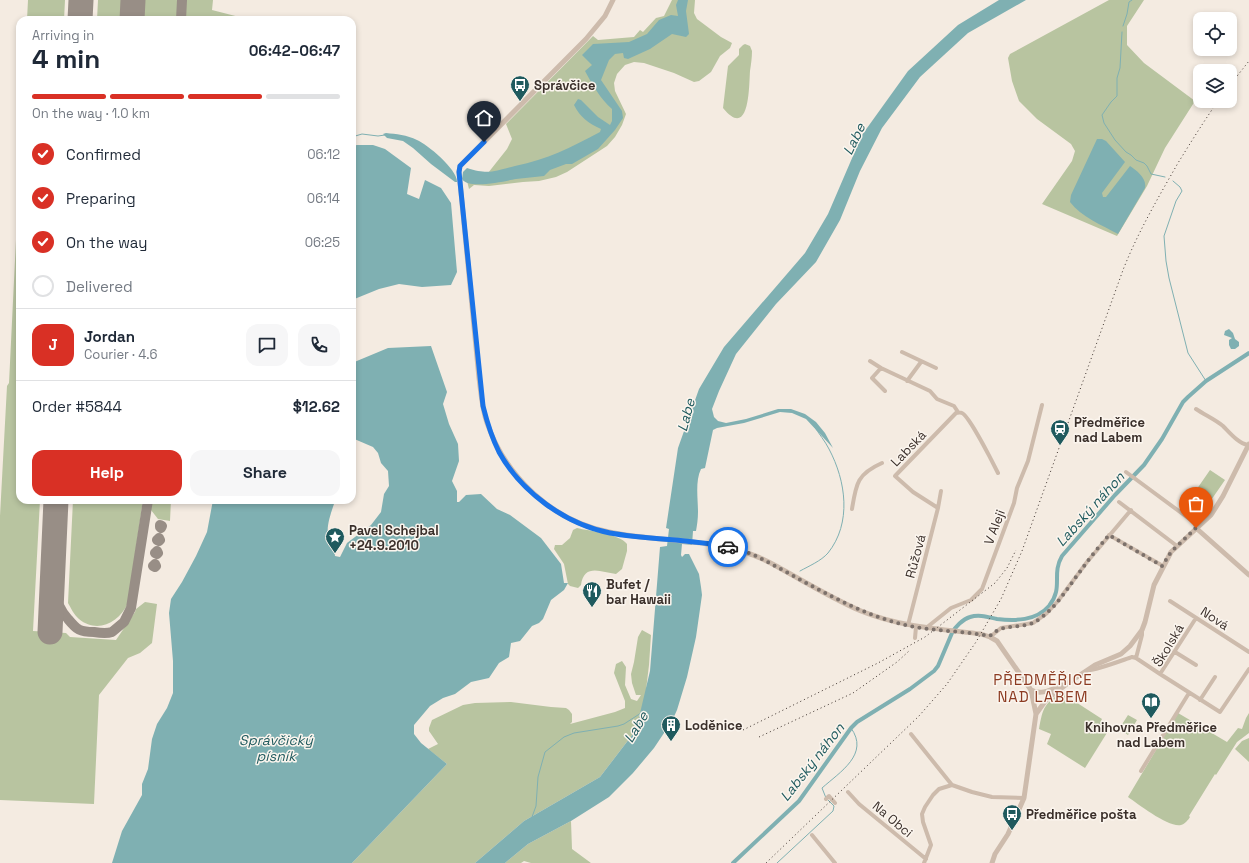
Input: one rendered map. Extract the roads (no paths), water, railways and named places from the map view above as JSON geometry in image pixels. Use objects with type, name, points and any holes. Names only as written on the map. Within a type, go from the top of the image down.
[{"type":"street","points":[[614,0],[595,30],[460,166],[459,172],[483,406],[487,422],[500,453],[523,484],[542,501],[561,514],[583,525],[608,532],[725,547],[752,554],[861,611],[916,627],[990,636],[1000,644],[1031,690],[1036,714],[1024,798],[1008,834],[995,854],[992,863]]},
{"type":"street","points":[[902,352],[936,368]]},
{"type":"street","points":[[870,361],[881,368],[930,391],[937,399],[953,405],[957,412],[963,413],[998,473]]},
{"type":"street","points":[[907,381],[921,362]]},
{"type":"street","points":[[881,368],[872,378],[885,391]]},
{"type":"street","name":"V Aleji","points":[[926,628],[951,608],[971,600],[982,589],[1014,503],[1017,488],[1028,461],[1042,405]]},
{"type":"street","points":[[1136,658],[1154,585],[1162,566],[1171,552],[1211,515],[1249,444],[1245,444],[1227,432],[1223,426],[1196,410]]},
{"type":"street","name":"Labská","points":[[938,508],[913,492],[895,476],[957,412]]},
{"type":"street","name":"Labská","points":[[852,509],[855,488],[863,475],[870,469],[882,463]]},
{"type":"street","points":[[1126,472],[1195,523],[1196,528],[1249,575]]},
{"type":"street","name":"Růžová","points":[[908,625],[941,491]]},
{"type":"street","points":[[1119,502],[1177,546]]},
{"type":"street","points":[[990,636],[1001,628],[1033,623],[1047,613],[1058,601],[1086,562],[1131,510]]},
{"type":"street","points":[[1109,535],[1162,566]]},
{"type":"street","name":"Nová","points":[[1170,601],[1249,652]]},
{"type":"street","name":"Školská","points":[[1196,618],[1160,674],[1220,712],[1249,669]]},
{"type":"street","points":[[915,638],[916,627]]},
{"type":"street","points":[[1036,714],[1046,700],[1068,683],[1088,670],[1126,650],[1142,630]]},
{"type":"street","points":[[1175,652],[1196,665]]},
{"type":"street","points":[[1088,670],[1093,671],[1100,667],[1130,658],[1136,658],[1160,674]]},
{"type":"street","points":[[1200,700],[1215,677]]},
{"type":"street","points":[[1031,690],[1035,692],[1042,692],[1068,683]]},
{"type":"street","points":[[1141,771],[1189,693]]},
{"type":"street","points":[[911,734],[952,785],[992,797],[1024,798]]},
{"type":"street","name":"Na Obci","points":[[848,792],[859,804],[926,861],[930,845],[922,814],[933,795],[939,789],[952,785]]},
{"type":"street","points":[[827,798],[829,796],[836,803]]},
{"type":"street","points":[[812,835],[835,863]]},
{"type":"water","points":[[678,0],[688,0],[686,11],[689,34],[686,37],[672,34],[650,49],[628,59],[624,58],[623,53],[615,54],[609,60],[601,80],[622,111],[623,118],[615,130],[598,149],[572,164],[566,164],[550,170],[544,176],[479,184],[472,184],[462,179],[463,172],[467,168],[491,172],[527,163],[559,152],[600,132],[601,129],[585,119],[576,109],[574,105],[578,99],[581,100],[598,117],[610,125],[612,121],[612,109],[600,96],[585,71],[592,65],[582,55],[593,44],[629,42],[647,34],[659,20],[671,15],[678,16],[676,5]]},
{"type":"water","points":[[999,0],[1026,0],[968,33],[920,77],[882,128],[860,171],[840,220],[816,262],[776,304],[736,354],[719,391],[712,409],[714,417],[718,421],[726,423],[746,419],[778,409],[791,409],[805,414],[816,422],[825,433],[833,448],[806,419],[792,413],[780,412],[744,423],[713,430],[705,468],[701,469],[698,479],[698,515],[696,531],[693,531],[692,545],[682,544],[681,555],[682,557],[685,554],[689,554],[699,574],[702,595],[696,637],[687,677],[672,721],[654,748],[633,773],[609,797],[571,821],[528,844],[505,863],[475,863],[524,821],[600,777],[636,730],[650,671],[660,547],[667,546],[669,529],[666,528],[678,448],[699,389],[724,347],[805,253],[828,214],[862,135],[908,71],[958,25]]},
{"type":"water","points":[[383,134],[398,134],[422,142],[447,164],[453,171],[457,182],[431,164],[403,141],[387,138]]},
{"type":"water","points":[[1097,139],[1106,141],[1125,162],[1102,193],[1103,197],[1106,197],[1130,166],[1141,175],[1145,184],[1145,188],[1118,234],[1080,212],[1070,202],[1071,195]]},
{"type":"water","points":[[356,145],[373,145],[385,149],[411,168],[407,194],[419,199],[425,180],[441,188],[451,203],[457,272],[451,285],[422,287],[399,284],[379,289],[356,298]]},
{"type":"water","points":[[1229,329],[1233,333],[1235,339],[1239,342],[1239,346],[1235,349],[1231,349],[1229,345],[1229,340],[1232,338],[1224,335],[1225,331]]},
{"type":"water","name":"Správčický písník","points":[[431,346],[447,392],[443,404],[449,424],[458,444],[459,461],[452,481],[457,491],[457,502],[459,502],[466,495],[481,494],[497,509],[510,515],[541,538],[561,564],[564,583],[568,583],[564,590],[551,600],[543,619],[539,623],[532,626],[520,641],[511,643],[509,657],[499,663],[489,678],[471,682],[455,694],[443,698],[430,706],[414,725],[414,734],[421,743],[447,764],[352,863],[112,863],[122,831],[142,795],[142,784],[148,769],[152,739],[157,724],[167,708],[173,693],[173,661],[169,613],[171,599],[196,556],[207,532],[212,504],[334,504],[329,521],[328,534],[334,548],[335,556],[340,557],[347,543],[371,525],[381,512],[384,494],[389,486],[388,471],[381,463],[378,453],[373,447],[356,440],[356,361],[388,348]]},
{"type":"waterway","points":[[1123,26],[1129,2],[1132,0]]},
{"type":"waterway","points":[[1122,32],[1120,68],[1117,78],[1117,96],[1102,115],[1104,123],[1115,140],[1126,152],[1136,160],[1144,163],[1151,174],[1165,177]]},
{"type":"waterway","points":[[356,136],[362,134],[378,136],[385,135]]},
{"type":"waterway","points":[[1173,181],[1182,191],[1176,201],[1164,236],[1166,261],[1188,353],[1206,381]]},
{"type":"waterway","name":"Labský náhon","points":[[733,863],[799,801],[851,728],[857,722],[910,689],[934,671],[938,666],[952,633],[962,621],[967,618],[977,616],[1004,620],[1018,620],[1038,615],[1044,611],[1049,606],[1056,593],[1057,569],[1062,556],[1115,495],[1144,465],[1162,439],[1183,402],[1206,381],[1249,353]]},
{"type":"waterway","points":[[800,571],[818,561],[828,553],[836,541],[841,529],[843,515],[844,502],[842,488],[835,461],[826,443],[814,426]]},
{"type":"waterway","name":"Labe","points":[[532,817],[536,806],[538,777],[545,752],[564,737],[574,733],[618,726],[624,724],[641,713]]},
{"type":"waterway","points":[[826,798],[822,788],[844,769],[855,754],[857,746],[856,737],[851,728]]},
{"type":"waterway","points":[[777,863],[833,811],[834,806],[828,800]]},
{"type":"railway","points":[[1237,76],[1249,61]]},
{"type":"railway","points":[[766,863],[919,716],[947,684],[976,642],[1001,599],[1022,551],[1123,270],[1135,242],[1178,163],[1213,108]]},
{"type":"railway","points":[[743,730],[878,663],[925,637],[995,583],[1007,568],[1016,550]]},
{"type":"railway","points":[[759,737],[853,693],[897,662],[909,651]]},
{"type":"place","name":"Správčice","points":[[520,102]]},
{"type":"place","name":"Předměřice nad Labem","points":[[1060,446]]},
{"type":"place","name":"Pavel Schejbal +24.9.2010","points":[[335,554]]},
{"type":"place","name":"Bufet / bar Hawaii","points":[[592,608]]},
{"type":"place","name":"Knihovna Předměřice nad Labem","points":[[1151,719]]},
{"type":"place","name":"Loděnice","points":[[671,742]]},
{"type":"place","name":"Předměřice pošta","points":[[1012,831]]},
{"type":"district","name":"PŘEDMĚŘICE NAD LABEM","points":[[1043,688]]}]
